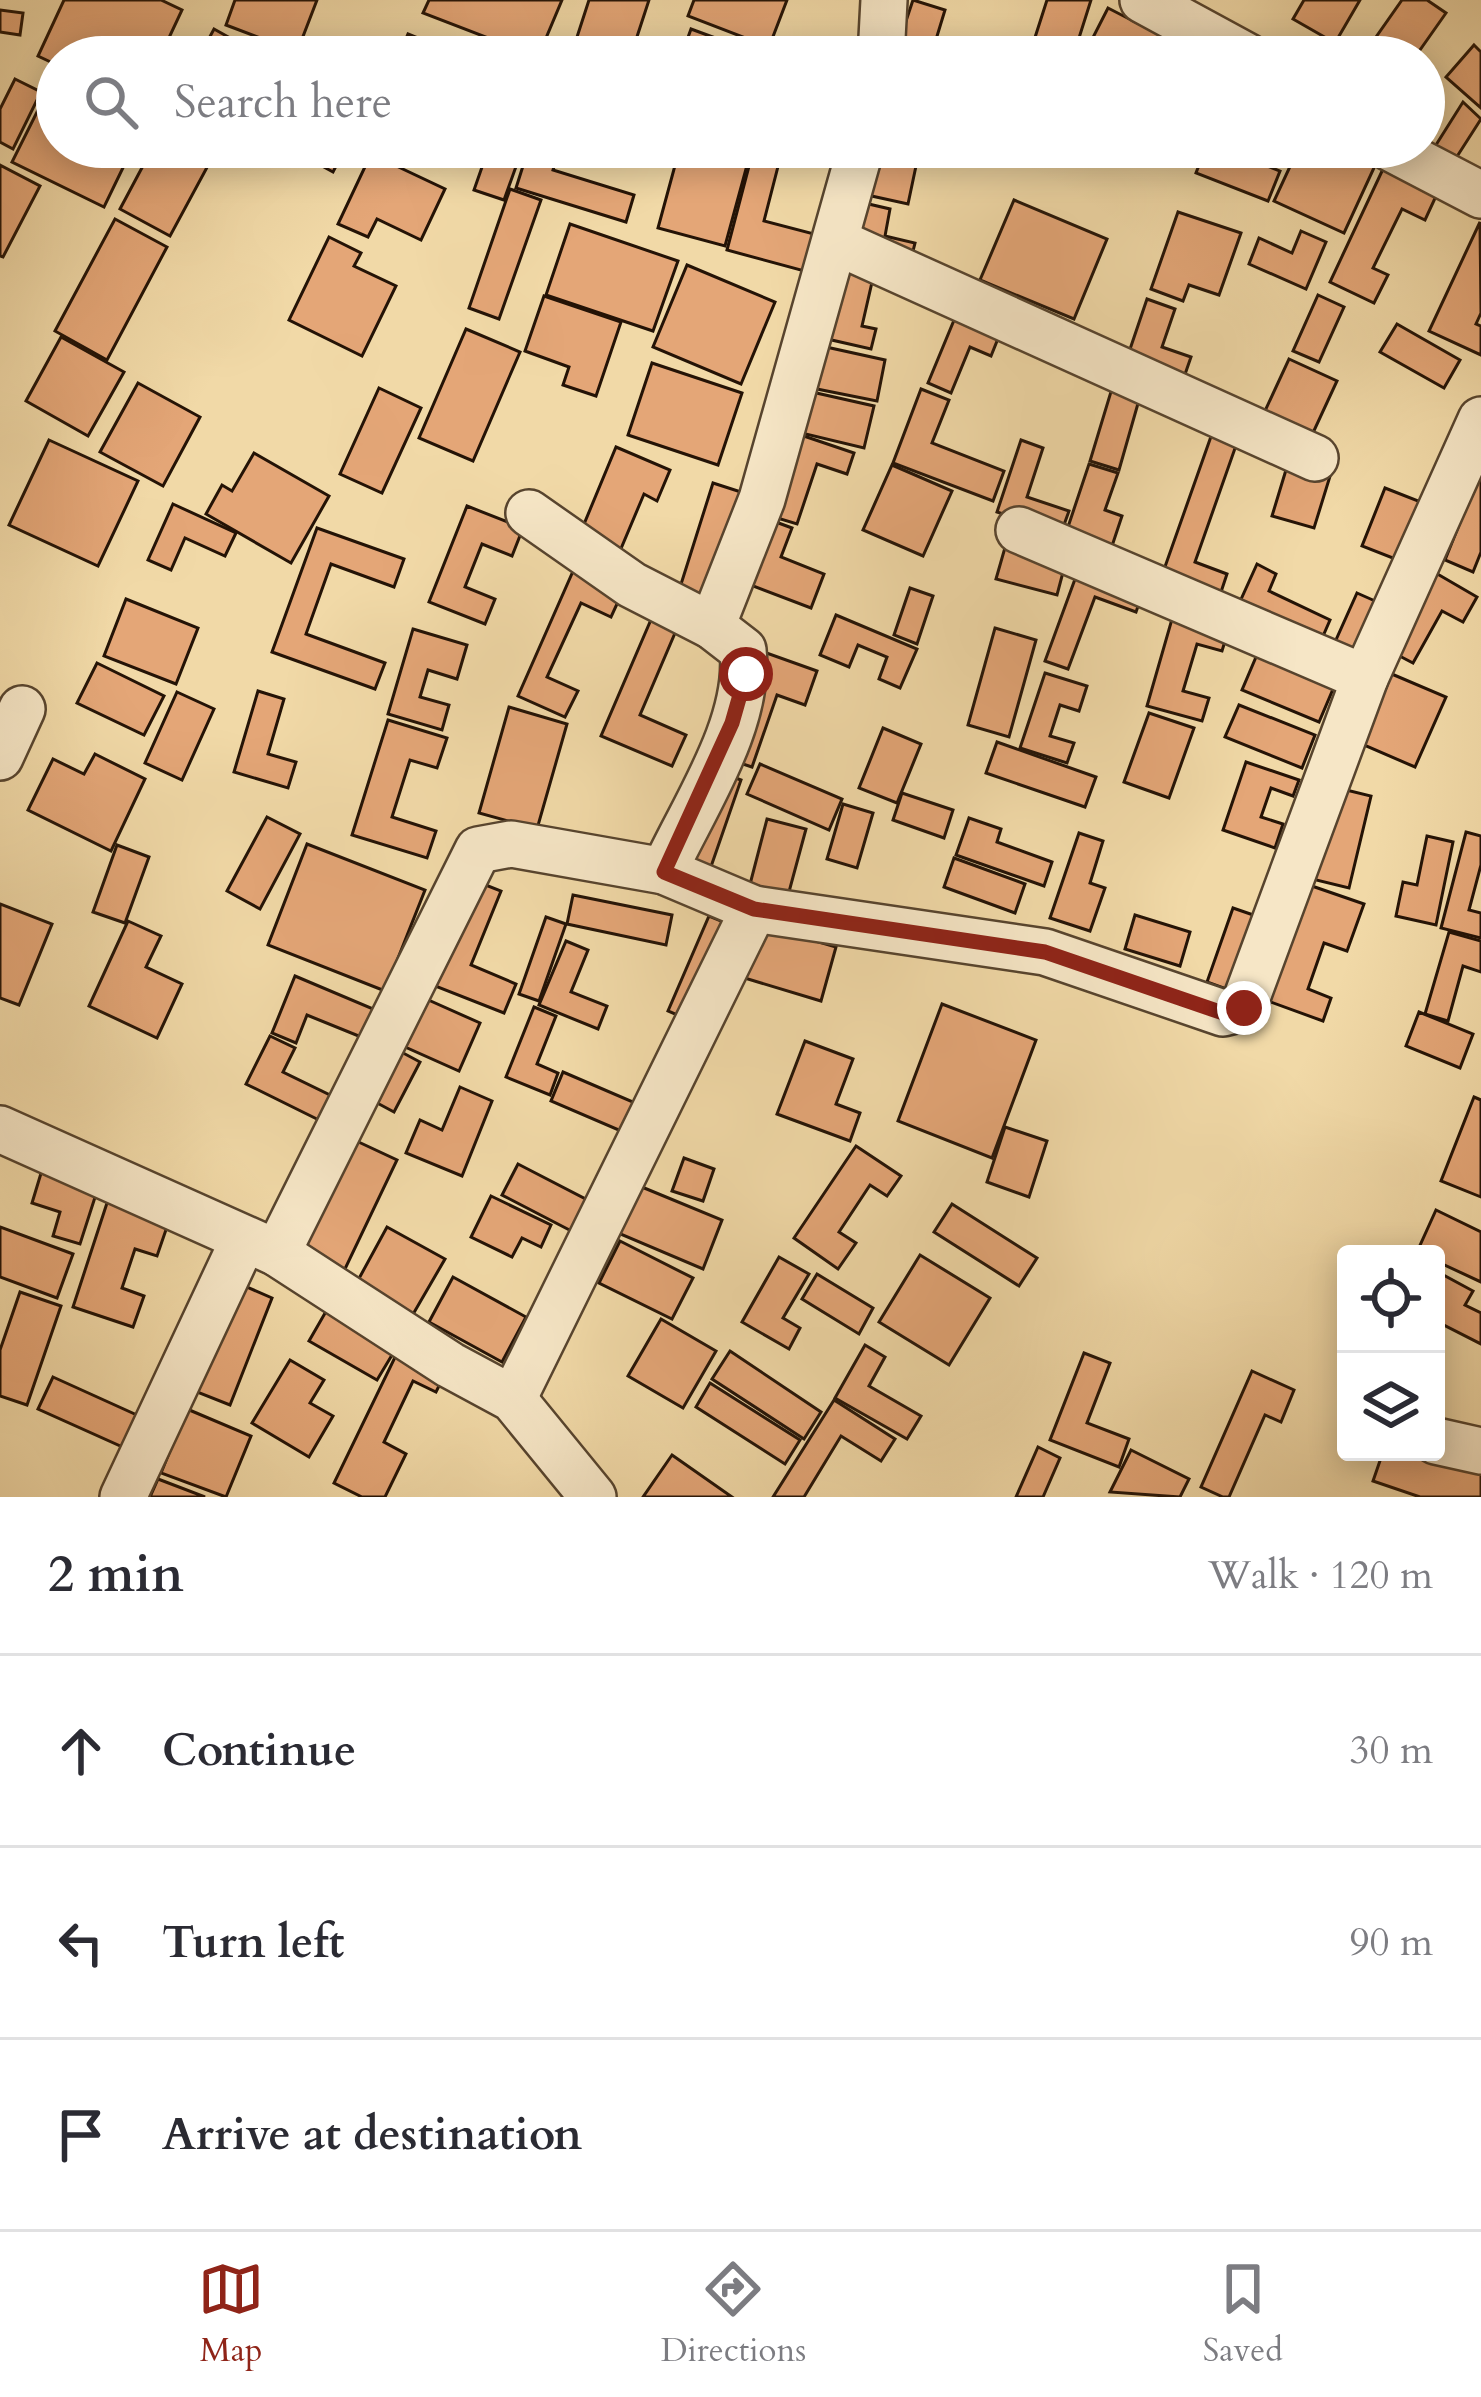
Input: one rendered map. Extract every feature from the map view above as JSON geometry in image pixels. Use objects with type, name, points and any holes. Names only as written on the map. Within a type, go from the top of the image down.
[{"type":"street","points":[[882,36],[884,0]]},
{"type":"street","points":[[1143,0],[1209,36]]},
{"type":"street","points":[[712,626],[762,499],[856,168]]},
{"type":"street","points":[[1429,168],[1481,195]]},
{"type":"street","points":[[837,242],[1315,458]]},
{"type":"street","points":[[123,1497],[478,850],[511,844],[664,872],[754,909],[1045,952],[1223,1013],[1244,1008],[1365,678],[1481,420]]},
{"type":"street","points":[[529,513],[632,585],[712,626],[743,650],[746,674],[732,723],[664,872]]},
{"type":"street","points":[[1019,530],[1365,678]]},
{"type":"street","points":[[0,758],[22,709]]},
{"type":"street","points":[[513,1399],[754,909]]},
{"type":"street","points":[[0,1129],[260,1247],[513,1399],[592,1497]]},
{"type":"street","points":[[1445,1443],[1481,1451]]},
{"type":"building","points":[[64,0],[161,0],[182,10],[170,36],[47,36]]},
{"type":"building","points":[[235,0],[317,0],[303,36],[255,36],[226,25]]},
{"type":"building","points":[[429,0],[562,0],[547,36],[483,36],[423,13]]},
{"type":"building","points":[[589,0],[649,0],[637,36],[577,36]]},
{"type":"building","points":[[694,0],[787,0],[773,36],[740,36],[688,16]]},
{"type":"building","points":[[913,0],[945,10],[937,36],[901,36]]},
{"type":"building","points":[[1047,0],[1091,0],[1080,36],[1035,36]]},
{"type":"building","points":[[1304,0],[1360,0],[1339,36],[1323,36],[1293,19]]},
{"type":"building","points":[[1402,0],[1427,0],[1446,13],[1430,36],[1377,36]]},
{"type":"building","points":[[1108,8],[1162,36],[1094,36]]},
{"type":"building","points":[[0,10],[23,13],[20,35],[0,32]]},
{"type":"building","points":[[1474,45],[1481,52],[1481,108],[1446,77]]},
{"type":"building","points":[[15,79],[36,90],[36,102],[13,149],[0,142],[0,109]]},
{"type":"building","points":[[1463,102],[1481,119],[1449,169],[1445,166],[1445,131]]},
{"type":"building","points":[[36,114],[36,168],[123,168],[104,207],[12,162]]},
{"type":"building","points":[[0,165],[40,186],[3,257],[0,256]]},
{"type":"building","points":[[142,168],[207,168],[170,236],[120,209]]},
{"type":"building","points":[[364,168],[401,168],[445,189],[421,240],[377,219],[368,237],[338,224]]},
{"type":"building","points":[[482,168],[515,168],[504,200],[474,190]]},
{"type":"building","points":[[522,168],[554,168],[634,195],[626,222],[516,188]]},
{"type":"building","points":[[674,168],[746,168],[725,246],[658,228]]},
{"type":"building","points":[[748,168],[778,168],[764,221],[818,235],[808,272],[727,250]]},
{"type":"building","points":[[863,168],[916,168],[908,204],[858,193]]},
{"type":"building","points":[[1198,168],[1280,171],[1268,201],[1196,173]]},
{"type":"building","points":[[1289,168],[1374,168],[1344,233],[1274,201]]},
{"type":"building","points":[[1383,169],[1437,194],[1425,220],[1402,209],[1373,268],[1388,275],[1374,303],[1330,282]]},
{"type":"building","points":[[510,189],[541,200],[499,319],[469,308]]},
{"type":"building","points":[[1014,200],[1107,239],[1074,319],[980,280]]},
{"type":"building","points":[[860,202],[890,209],[885,236],[915,243],[912,255],[851,243]]},
{"type":"building","points":[[1178,212],[1241,233],[1219,295],[1189,285],[1183,301],[1151,289]]},
{"type":"building","points":[[115,219],[167,247],[107,360],[55,331]]},
{"type":"building","points":[[1480,222],[1481,313],[1476,324],[1481,326],[1481,355],[1429,331]]},
{"type":"building","points":[[570,224],[678,261],[653,331],[546,295]]},
{"type":"building","points":[[1301,231],[1326,242],[1306,289],[1249,264],[1259,238],[1292,253]]},
{"type":"building","points":[[329,237],[361,253],[354,266],[396,286],[362,356],[289,320]]},
{"type":"building","points":[[841,260],[875,269],[862,326],[876,329],[871,349],[823,338]]},
{"type":"building","points":[[687,265],[775,302],[741,384],[653,347]]},
{"type":"building","points":[[1318,295],[1344,307],[1319,362],[1293,351]]},
{"type":"building","points":[[544,296],[621,322],[596,396],[563,385],[569,367],[525,351]]},
{"type":"building","points":[[1147,299],[1175,309],[1162,347],[1191,357],[1183,380],[1126,361]]},
{"type":"building","points":[[957,313],[1001,331],[991,356],[970,347],[951,393],[928,383]]},
{"type":"building","points":[[1397,324],[1460,360],[1444,388],[1380,352]]},
{"type":"building","points":[[466,329],[520,352],[473,461],[419,438]]},
{"type":"building","points":[[61,337],[124,372],[88,436],[26,401]]},
{"type":"building","points":[[817,345],[885,360],[877,401],[807,387]]},
{"type":"building","points":[[1289,359],[1337,381],[1306,448],[1258,426]]},
{"type":"building","points":[[652,363],[742,393],[718,465],[628,435]]},
{"type":"building","points":[[138,383],[200,417],[163,486],[100,452]]},
{"type":"building","points":[[1113,385],[1141,393],[1119,470],[1090,461]]},
{"type":"building","points":[[379,388],[421,408],[382,493],[340,474]]},
{"type":"building","points":[[921,389],[949,400],[932,443],[1004,471],[993,501],[893,463]]},
{"type":"building","points":[[803,390],[874,406],[864,448],[793,431]]},
{"type":"building","points":[[1214,428],[1239,437],[1195,562],[1227,574],[1219,598],[1161,578]]},
{"type":"building","points":[[792,432],[854,453],[847,474],[817,464],[797,524],[764,514]]},
{"type":"building","points":[[49,440],[138,481],[98,566],[9,525]]},
{"type":"building","points":[[1021,440],[1043,448],[1027,497],[1069,511],[1061,533],[997,512]]},
{"type":"building","points":[[616,447],[670,470],[657,501],[644,494],[617,558],[577,541]]},
{"type":"building","points":[[254,453],[329,496],[291,563],[206,514],[222,485],[232,491]]},
{"type":"building","points":[[1289,460],[1331,473],[1314,528],[1272,516]]},
{"type":"building","points":[[1089,464],[1118,473],[1105,510],[1122,516],[1109,555],[1064,539]]},
{"type":"building","points":[[892,465],[952,491],[923,556],[863,530]]},
{"type":"building","points":[[1481,470],[1481,552],[1473,572],[1445,560]]},
{"type":"building","points":[[713,483],[741,492],[704,609],[676,600]]},
{"type":"building","points":[[1385,488],[1426,504],[1403,562],[1362,546]]},
{"type":"building","points":[[173,504],[236,533],[225,556],[185,538],[171,570],[148,560]]},
{"type":"building","points":[[467,506],[523,528],[512,556],[482,544],[465,587],[495,599],[485,624],[429,602]]},
{"type":"building","points":[[765,518],[792,528],[781,557],[824,574],[811,608],[740,581]]},
{"type":"building","points":[[317,528],[404,559],[394,587],[331,564],[306,634],[385,663],[375,689],[272,652]]},
{"type":"building","points":[[1006,544],[1066,561],[1057,595],[996,579]]},
{"type":"building","points":[[1257,564],[1276,574],[1269,591],[1330,620],[1320,643],[1238,606]]},
{"type":"building","points":[[574,569],[623,591],[611,617],[581,603],[547,677],[578,691],[565,717],[518,696]]},
{"type":"building","points":[[1078,571],[1142,595],[1136,612],[1095,597],[1068,669],[1045,661]]},
{"type":"building","points":[[1434,572],[1477,597],[1463,622],[1442,611],[1413,663],[1390,651]]},
{"type":"building","points":[[910,588],[933,596],[917,644],[894,635]]},
{"type":"building","points":[[1357,593],[1384,605],[1359,664],[1331,651]]},
{"type":"building","points":[[126,599],[198,628],[176,684],[104,656]]},
{"type":"building","points":[[1174,612],[1229,628],[1222,651],[1197,644],[1183,691],[1209,698],[1202,721],[1147,706]]},
{"type":"building","points":[[653,615],[678,626],[640,715],[686,735],[672,766],[601,736]]},
{"type":"building","points":[[836,615],[917,649],[900,688],[879,679],[887,657],[858,645],[849,667],[820,655]]},
{"type":"building","points":[[995,628],[1036,640],[1009,737],[968,725]]},
{"type":"building","points":[[413,629],[467,645],[457,679],[428,670],[420,697],[449,705],[442,730],[388,714]]},
{"type":"building","points":[[1262,643],[1339,675],[1319,722],[1242,690]]},
{"type":"building","points":[[761,651],[817,671],[805,705],[777,695],[752,767],[725,758]]},
{"type":"building","points":[[97,663],[164,696],[144,735],[77,703]]},
{"type":"building","points":[[1380,669],[1446,697],[1415,767],[1350,739]]},
{"type":"building","points":[[1045,673],[1087,686],[1079,711],[1060,705],[1050,736],[1074,743],[1067,763],[1020,748]]},
{"type":"building","points":[[258,691],[284,699],[268,754],[296,762],[288,788],[234,772]]},
{"type":"building","points":[[177,692],[214,709],[182,780],[145,763]]},
{"type":"building","points":[[1239,705],[1315,735],[1302,768],[1225,737]]},
{"type":"building","points":[[509,707],[567,724],[537,829],[479,813]]},
{"type":"building","points":[[1149,713],[1194,728],[1169,798],[1124,782]]},
{"type":"building","points":[[388,720],[447,738],[437,768],[410,760],[392,817],[436,831],[427,858],[352,835]]},
{"type":"building","points":[[883,728],[921,744],[897,803],[859,788]]},
{"type":"building","points":[[997,742],[1096,777],[1085,807],[986,773]]},
{"type":"building","points":[[95,754],[145,779],[111,851],[28,810],[53,759],[84,774]]},
{"type":"building","points":[[1246,762],[1299,780],[1293,796],[1271,788],[1261,817],[1283,824],[1275,848],[1223,830]]},
{"type":"building","points":[[760,764],[842,799],[829,830],[747,794]]},
{"type":"building","points":[[714,770],[741,780],[706,881],[679,871]]},
{"type":"building","points":[[1334,787],[1371,796],[1349,888],[1312,879]]},
{"type":"building","points":[[902,793],[953,810],[944,838],[893,820]]},
{"type":"building","points":[[843,804],[873,813],[857,868],[827,859]]},
{"type":"building","points":[[267,817],[300,834],[260,909],[227,891]]},
{"type":"building","points":[[969,818],[1001,829],[997,842],[1052,862],[1044,886],[956,855]]},
{"type":"building","points":[[767,819],[806,829],[786,903],[748,892]]},
{"type":"building","points":[[1466,832],[1481,836],[1481,865],[1469,910],[1481,913],[1481,938],[1441,928]]},
{"type":"building","points":[[1079,833],[1103,841],[1090,883],[1105,888],[1090,931],[1050,918]]},
{"type":"building","points":[[1427,836],[1453,842],[1436,925],[1396,916],[1403,882],[1417,885]]},
{"type":"building","points":[[307,844],[425,890],[385,991],[268,945]]},
{"type":"building","points":[[117,845],[149,857],[125,923],[93,912]]},
{"type":"building","points":[[954,858],[1025,884],[1015,913],[944,887]]},
{"type":"building","points":[[473,880],[501,891],[471,965],[516,984],[504,1013],[430,984]]},
{"type":"building","points":[[1309,885],[1364,904],[1347,951],[1324,943],[1308,989],[1331,998],[1323,1021],[1268,1001]]},
{"type":"building","points":[[573,895],[672,915],[666,945],[567,924]]},
{"type":"building","points":[[0,904],[52,924],[19,1005],[0,998]]},
{"type":"building","points":[[1233,908],[1262,918],[1237,993],[1207,982]]},
{"type":"building","points":[[1135,915],[1190,932],[1180,966],[1125,949]]},
{"type":"building","points":[[709,916],[736,927],[696,1023],[668,1011]]},
{"type":"building","points":[[546,917],[566,924],[539,1001],[519,994]]},
{"type":"building","points":[[128,921],[161,936],[146,967],[182,984],[157,1038],[89,1006]]},
{"type":"building","points":[[754,923],[836,947],[821,1001],[738,976]]},
{"type":"building","points":[[1449,932],[1481,941],[1481,972],[1463,966],[1448,1021],[1425,1014]]},
{"type":"building","points":[[566,941],[588,950],[571,992],[607,1006],[598,1029],[539,1005]]},
{"type":"building","points":[[295,976],[378,1011],[366,1039],[307,1015],[296,1043],[272,1033]]},
{"type":"building","points":[[415,994],[480,1023],[459,1071],[394,1042]]},
{"type":"building","points":[[942,1004],[1036,1040],[992,1158],[898,1121]]},
{"type":"building","points":[[534,1007],[556,1016],[537,1064],[558,1073],[550,1095],[506,1077]]},
{"type":"building","points":[[1419,1012],[1473,1034],[1460,1068],[1406,1046]]},
{"type":"building","points":[[270,1036],[295,1048],[283,1072],[334,1097],[323,1122],[246,1084]]},
{"type":"building","points":[[805,1041],[853,1059],[836,1104],[860,1113],[850,1141],[777,1114]]},
{"type":"building","points":[[392,1047],[420,1062],[394,1112],[366,1097]]},
{"type":"building","points":[[563,1072],[647,1108],[635,1137],[551,1101]]},
{"type":"building","points":[[460,1087],[492,1101],[462,1176],[406,1153],[420,1120],[442,1130]]},
{"type":"building","points":[[1474,1097],[1481,1100],[1481,1197],[1441,1181]]},
{"type":"building","points":[[1005,1127],[1047,1141],[1029,1197],[987,1182]]},
{"type":"building","points":[[350,1138],[397,1160],[344,1271],[298,1249]]},
{"type":"building","points":[[856,1146],[901,1176],[887,1196],[870,1185],[839,1232],[856,1243],[838,1269],[794,1238]]},
{"type":"building","points":[[684,1158],[714,1169],[703,1201],[672,1191]]},
{"type":"building","points":[[518,1164],[599,1206],[583,1237],[502,1195]]},
{"type":"building","points":[[42,1170],[98,1188],[80,1244],[53,1236],[60,1212],[32,1203]]},
{"type":"building","points":[[637,1185],[722,1220],[703,1269],[618,1233]]},
{"type":"building","points":[[491,1196],[551,1225],[541,1247],[522,1238],[512,1257],[471,1237]]},
{"type":"building","points":[[108,1200],[169,1221],[157,1256],[135,1249],[122,1288],[144,1296],[133,1327],[73,1307]]},
{"type":"building","points":[[952,1204],[1037,1258],[1019,1286],[934,1232]]},
{"type":"building","points":[[1436,1210],[1481,1232],[1481,1282],[1445,1265],[1445,1245],[1420,1245]]},
{"type":"building","points":[[0,1227],[73,1254],[57,1298],[0,1277]]},
{"type":"building","points":[[387,1227],[445,1259],[412,1316],[356,1284]]},
{"type":"building","points":[[620,1241],[693,1278],[672,1319],[599,1283]]},
{"type":"building","points":[[920,1255],[990,1298],[949,1365],[879,1322]]},
{"type":"building","points":[[779,1257],[809,1274],[783,1318],[800,1328],[789,1349],[742,1322]]},
{"type":"building","points":[[817,1274],[873,1308],[859,1334],[802,1299]]},
{"type":"building","points":[[1445,1276],[1473,1291],[1465,1305],[1481,1313],[1481,1344],[1445,1326]]},
{"type":"building","points":[[453,1277],[526,1317],[502,1362],[429,1322]]},
{"type":"building","points":[[240,1284],[272,1298],[230,1405],[197,1392]]},
{"type":"building","points":[[20,1292],[61,1306],[27,1405],[0,1396],[0,1350]]},
{"type":"building","points":[[332,1301],[401,1340],[377,1380],[309,1341]]},
{"type":"building","points":[[661,1319],[716,1351],[683,1408],[628,1376]]},
{"type":"building","points":[[865,1345],[885,1357],[869,1386],[921,1416],[907,1439],[835,1398]]},
{"type":"building","points":[[399,1349],[446,1372],[436,1392],[413,1381],[384,1442],[406,1454],[385,1497],[362,1497],[334,1483]]},
{"type":"building","points":[[730,1351],[821,1412],[804,1439],[712,1379]]},
{"type":"building","points":[[1084,1353],[1110,1363],[1087,1423],[1129,1439],[1119,1467],[1050,1440]]},
{"type":"building","points":[[290,1360],[324,1380],[310,1403],[333,1416],[309,1457],[252,1423]]},
{"type":"building","points":[[1252,1371],[1294,1390],[1281,1422],[1265,1415],[1229,1497],[1223,1497],[1201,1487]]},
{"type":"building","points":[[53,1377],[150,1421],[136,1453],[38,1409]]},
{"type":"building","points":[[710,1383],[800,1440],[785,1464],[696,1407]]},
{"type":"building","points":[[834,1400],[895,1439],[881,1461],[841,1436],[804,1497],[773,1497]]},
{"type":"building","points":[[187,1409],[251,1436],[226,1497],[161,1473]]},
{"type":"building","points":[[1038,1447],[1060,1458],[1043,1497],[1016,1497]]},
{"type":"building","points":[[1131,1450],[1189,1479],[1180,1497],[1110,1492]]},
{"type":"building","points":[[1445,1454],[1481,1464],[1481,1497],[1420,1497],[1373,1481],[1380,1461],[1445,1461]]},
{"type":"building","points":[[672,1455],[732,1497],[643,1497]]},
{"type":"building","points":[[158,1479],[205,1497],[150,1497]]},
{"type":"route","points":[[746,674],[732,723],[664,872],[754,909],[1045,952],[1223,1013],[1244,1008]]}]
